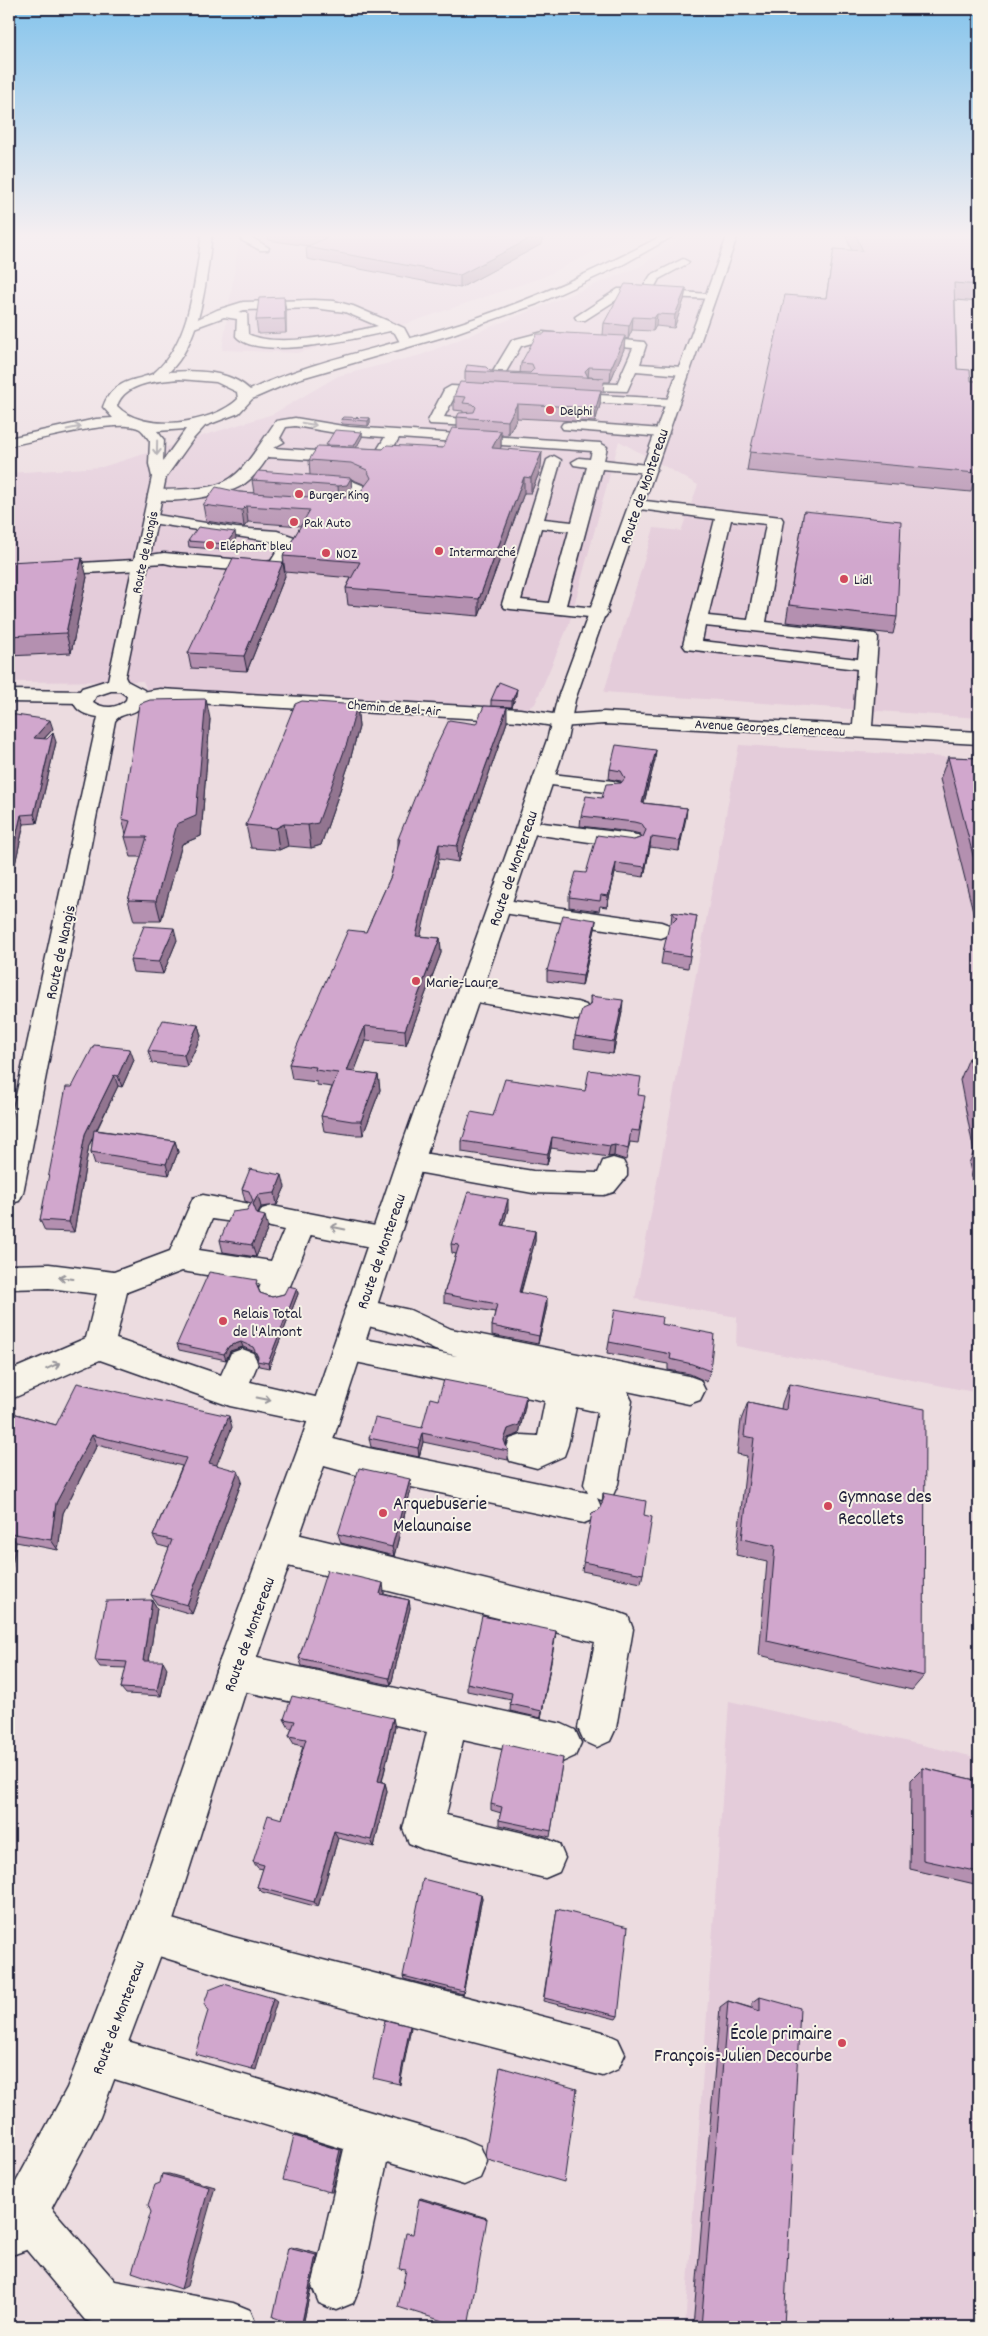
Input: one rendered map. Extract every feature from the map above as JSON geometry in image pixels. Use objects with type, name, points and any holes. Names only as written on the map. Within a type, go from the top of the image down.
[{"type":"main road","points":[[156,378],[170,365],[181,343]]},
{"type":"main road","points":[[191,343],[191,362],[206,376]]},
{"type":"main road","points":[[254,343],[289,343]]},
{"type":"main road","points":[[245,397],[287,377],[406,343]]},
{"type":"main road","points":[[479,424],[435,421],[451,390],[531,388],[495,380],[516,343]]},
{"type":"main road","points":[[563,384],[622,388],[640,346],[611,343]]},
{"type":"main road","name":"Route de Montereau","points":[[17,2223],[84,2101],[103,2056],[148,1933],[234,1672],[314,1449],[410,1162],[557,740],[560,720],[693,343]]},
{"type":"main road","points":[[139,423],[115,415],[110,407],[113,396],[128,386],[156,378],[255,376],[324,366]]},
{"type":"main road","points":[[632,367],[684,370]]},
{"type":"main road","points":[[9,442],[96,424],[139,423],[162,426],[200,424],[214,420],[236,410],[242,405],[245,397],[244,390],[239,386],[220,378]]},
{"type":"main road","points":[[547,396],[672,403]]},
{"type":"main road","points":[[9,432],[90,412],[110,403]]},
{"type":"main road","points":[[156,494],[202,493],[219,490],[258,474],[267,446],[281,424],[294,422],[308,422],[335,429],[600,447],[556,610]]},
{"type":"main road","name":"Route de Nangis","points":[[119,684],[116,677],[159,477],[156,464],[157,440],[139,423]]},
{"type":"main road","name":"Route de Nangis","points":[[159,477],[172,462],[184,438],[200,424]]},
{"type":"main road","points":[[558,426],[662,433]]},
{"type":"main road","points":[[320,507],[339,508],[354,506],[363,493],[362,490],[352,486],[306,478],[367,475],[394,433]]},
{"type":"main road","points":[[267,446],[382,454],[402,450]]},
{"type":"main road","points":[[537,459],[650,469]]},
{"type":"main road","points":[[554,460],[511,604],[599,613]]},
{"type":"main road","points":[[219,490],[232,499]]},
{"type":"main road","points":[[637,506],[775,520],[756,626]]},
{"type":"main road","points":[[724,515],[692,645],[866,665]]},
{"type":"main road","points":[[151,519],[159,519],[198,542]]},
{"type":"main road","points":[[535,523],[579,527]]},
{"type":"main road","points":[[9,572],[142,563],[164,558],[198,542],[277,536],[291,541],[277,565],[178,561],[164,558]]},
{"type":"main road","points":[[698,620],[869,638],[862,732]]},
{"type":"main road","points":[[9,696],[85,696],[102,686],[119,684],[135,690],[138,698],[128,708],[110,713],[88,709],[83,701],[85,696]]},
{"type":"main road","name":"Chemin de Bel-Air","points":[[138,698],[160,695],[340,704],[520,715],[560,720]]},
{"type":"main road","name":"Route de Nangis","points":[[9,1192],[105,721],[110,713]]},
{"type":"main road","name":"Avenue Georges Clemenceau","points":[[560,720],[604,718],[979,738]]},
{"type":"main road","points":[[543,779],[613,788]]},
{"type":"main road","points":[[527,827],[632,841]]},
{"type":"main road","points":[[499,906],[660,930]]},
{"type":"main road","points":[[469,994],[577,1011]]},
{"type":"main road","points":[[410,1162],[532,1182],[604,1184],[613,1176],[613,1169]]},
{"type":"main road","points":[[181,1258],[203,1206],[240,1212]]},
{"type":"main road","points":[[272,1217],[386,1238]]},
{"type":"main road","points":[[9,1277],[49,1276],[114,1284],[181,1258],[277,1282],[302,1222]]},
{"type":"main road","points":[[99,1346],[114,1284]]},
{"type":"main road","points":[[359,1312],[410,1323],[446,1341],[689,1390]]},
{"type":"main road","points":[[9,1386],[99,1346],[230,1392],[326,1412]]},
{"type":"main road","points":[[314,1449],[368,1463],[592,1495],[616,1401],[347,1349]]},
{"type":"main road","points":[[230,1392],[242,1363]]},
{"type":"main road","points":[[522,1450],[537,1453],[552,1445],[563,1392]]},
{"type":"main road","points":[[280,1546],[615,1629],[597,1728]]},
{"type":"main road","points":[[234,1672],[562,1743]]},
{"type":"main road","points":[[449,1719],[423,1829],[545,1858]]},
{"type":"main road","points":[[148,1933],[242,1961],[603,2054]]},
{"type":"main road","points":[[103,2056],[464,2162]]},
{"type":"main road","points":[[336,2286],[370,2134]]},
{"type":"main road","points":[[17,2223],[102,2303],[233,2327]]},
{"type":"shaded area","points":[[223,343],[336,343],[297,353],[222,350]]},
{"type":"shaded area","points":[[451,343],[979,343],[979,718],[604,692],[654,528],[681,531],[698,485],[619,441],[569,624],[535,704],[522,711],[147,690],[143,681],[9,682],[9,473],[102,467],[273,414],[338,376],[421,355]]},
{"type":"shaded area","points":[[739,745],[979,759],[979,1393],[736,1346],[737,1317],[635,1299]]},
{"type":"shaded area","name":"École primaire François-Julien Decourbe","points":[[729,1701],[979,1758],[979,2327],[685,2327]]},
{"type":"building","points":[[532,343],[622,343],[611,368],[589,367],[585,371],[588,377],[604,378],[465,371],[467,365],[486,367],[490,371],[530,373],[534,369],[532,364],[521,363]]},
{"type":"building","points":[[774,343],[956,343],[957,369],[970,370],[971,381],[979,381],[979,461],[975,460],[976,473],[750,452]]},
{"type":"building","points":[[460,382],[601,390],[596,408],[517,404],[508,421],[457,417],[459,413],[474,412],[476,407],[473,404],[463,403],[466,397],[454,396]]},
{"type":"building","points":[[343,417],[370,418],[368,421],[341,419]]},
{"type":"building","points":[[452,428],[501,431],[492,448],[542,452],[531,478],[524,477],[479,599],[346,588],[360,562],[283,556],[310,510],[246,506],[242,510],[203,505],[216,487],[239,492],[337,499],[358,495],[371,478],[367,470],[351,463],[309,460],[318,446],[383,449],[387,445],[443,448]]},
{"type":"building","points":[[335,430],[362,432],[354,446],[326,445]]},
{"type":"building","points":[[258,471],[351,478],[347,485],[338,486],[252,480]]},
{"type":"building","name":"Lidl","points":[[804,511],[901,521],[897,617],[789,605]]},
{"type":"building","points":[[198,527],[235,532],[226,544],[188,541]]},
{"type":"building","points":[[82,558],[66,633],[9,636],[9,562]]},
{"type":"building","points":[[233,558],[283,562],[244,656],[188,653]]},
{"type":"building","points":[[499,682],[517,689],[512,701],[491,700]]},
{"type":"building","points":[[206,699],[196,816],[177,824],[156,901],[128,900],[147,837],[125,837],[130,821],[122,819],[139,704],[150,700]]},
{"type":"building","points":[[302,701],[357,705],[347,743],[318,823],[308,825],[284,824],[276,828],[246,825],[295,704]]},
{"type":"building","points":[[484,706],[507,707],[457,846],[439,844],[416,936],[440,938],[405,1030],[365,1026],[347,1071],[378,1075],[361,1121],[321,1116],[338,1073],[315,1070],[316,1067],[289,1064],[348,930],[366,932],[391,876],[400,839],[398,839],[431,757],[449,720],[476,724]]},
{"type":"building","points":[[9,714],[50,720],[34,738],[47,739],[53,733],[34,814],[21,815],[9,868],[9,777],[11,769],[9,772]]},
{"type":"building","points":[[616,745],[656,750],[642,803],[687,808],[680,841],[651,837],[645,867],[616,863],[608,896],[601,895],[600,901],[569,897],[576,872],[586,873],[597,835],[634,840],[643,837],[646,830],[642,824],[634,822],[581,816],[586,796],[602,798],[606,784],[621,783],[625,778],[621,771],[610,769]]},
{"type":"building","points":[[948,757],[979,758],[979,879]]},
{"type":"building","points":[[672,912],[697,916],[690,956],[663,952],[669,926],[677,918]]},
{"type":"building","points":[[563,915],[596,920],[583,976],[547,971]]},
{"type":"building","points":[[144,926],[174,928],[159,962],[130,960]]},
{"type":"building","points":[[590,996],[623,1000],[614,1042],[575,1036],[582,1009],[589,1006],[592,1000]]},
{"type":"building","points":[[163,1020],[198,1025],[184,1055],[148,1051]]},
{"type":"building","points":[[94,1045],[130,1049],[118,1076],[114,1075],[85,1134],[69,1222],[40,1220],[66,1087],[72,1087]]},
{"type":"building","points":[[969,1058],[979,1058],[979,1105]]},
{"type":"building","points":[[589,1070],[641,1077],[638,1095],[645,1096],[639,1131],[631,1130],[628,1149],[615,1145],[610,1146],[552,1137],[548,1154],[462,1141],[471,1112],[493,1116],[505,1079],[585,1091]]},
{"type":"building","points":[[94,1130],[175,1141],[166,1164],[91,1152]]},
{"type":"building","points":[[250,1169],[282,1175],[275,1193],[258,1195],[253,1204],[257,1214],[265,1216],[252,1245],[220,1240],[232,1212],[247,1210],[253,1201],[249,1191],[242,1189]]},
{"type":"building","points":[[468,1192],[508,1199],[501,1225],[535,1231],[519,1292],[547,1298],[539,1336],[492,1326],[497,1304],[444,1294],[459,1245],[451,1244]]},
{"type":"building","points":[[209,1272],[257,1280],[256,1284],[260,1293],[272,1297],[284,1294],[288,1286],[297,1288],[268,1363],[257,1361],[258,1357],[253,1347],[241,1342],[229,1346],[224,1354],[177,1344]]},
{"type":"building","points":[[615,1309],[662,1317],[661,1324],[714,1334],[710,1371],[692,1364],[670,1359],[671,1354],[609,1342]]},
{"type":"building","points":[[444,1380],[526,1396],[519,1425],[508,1429],[504,1440],[508,1451],[422,1433],[418,1448],[369,1438],[375,1418],[422,1428],[430,1398],[438,1400]]},
{"type":"building","points":[[77,1383],[229,1416],[209,1463],[238,1471],[187,1605],[151,1595],[172,1540],[153,1536],[186,1458],[92,1435],[56,1503],[51,1540],[9,1533],[9,1412],[56,1425]]},
{"type":"building","name":"Gymnase des Recollets","points":[[789,1384],[925,1409],[924,1676],[767,1641],[775,1546],[742,1539],[754,1438],[744,1436],[748,1402],[786,1410]]},
{"type":"building","points":[[359,1468],[410,1479],[392,1547],[338,1534]]},
{"type":"building","points":[[603,1493],[646,1501],[644,1515],[652,1517],[643,1574],[583,1562],[592,1513],[599,1510],[604,1498]]},
{"type":"building","points":[[327,1570],[383,1583],[380,1594],[409,1600],[389,1678],[299,1658]]},
{"type":"building","points":[[152,1600],[143,1661],[163,1661],[157,1690],[121,1688],[127,1662],[95,1660],[106,1601]]},
{"type":"building","points":[[482,1616],[556,1631],[542,1711],[510,1704],[512,1693],[467,1683]]},
{"type":"building","points":[[292,1696],[393,1718],[378,1781],[385,1783],[371,1840],[334,1831],[314,1902],[257,1887],[264,1865],[253,1862],[268,1815],[282,1819],[306,1739],[289,1736],[295,1721],[284,1719]]},
{"type":"building","points":[[503,1744],[563,1758],[551,1831],[499,1820],[502,1807],[491,1804]]},
{"type":"building","points":[[923,1768],[979,1781],[979,1872],[923,1860]]},
{"type":"building","points":[[423,1879],[481,1894],[463,1991],[403,1976]]},
{"type":"building","points":[[557,1909],[628,1927],[618,2016],[544,1998]]},
{"type":"building","points":[[224,1984],[273,1998],[252,2069],[195,2054],[208,2011],[204,2004],[209,1990]]},
{"type":"building","points":[[760,1997],[800,2008],[784,2327],[701,2327],[728,2001],[760,2011]]},
{"type":"building","points":[[385,2020],[410,2026],[399,2084],[373,2078]]},
{"type":"building","points":[[500,2067],[577,2089],[564,2182],[488,2160],[485,2154]]},
{"type":"building","points":[[294,2136],[340,2150],[330,2192],[283,2180]]},
{"type":"building","points":[[162,2174],[209,2187],[181,2289],[132,2272],[151,2212],[148,2205],[155,2185],[160,2183]]},
{"type":"building","points":[[419,2199],[487,2219],[468,2327],[462,2327],[398,2307],[406,2270],[399,2269],[406,2233],[413,2234]]},
{"type":"building","points":[[288,2248],[316,2255],[301,2327],[273,2317]]},
{"type":"place","name":"Delphi","points":[[550,410]]},
{"type":"place","name":"Burger King","points":[[299,494]]},
{"type":"place","name":"Pak Auto","points":[[294,522]]},
{"type":"place","name":"Eléphant bleu","points":[[210,545]]},
{"type":"place","name":"Intermarché","points":[[439,551]]},
{"type":"place","name":"NOZ","points":[[326,553]]},
{"type":"place","name":"Lidl","points":[[844,579]]},
{"type":"place","name":"Marie-Laure","points":[[416,981]]},
{"type":"place","name":"Relais Total de l'Almont","points":[[223,1321]]},
{"type":"place","name":"Gymnase des Recollets","points":[[828,1506]]},
{"type":"place","name":"Arquebuserie Melaunaise","points":[[383,1513]]},
{"type":"place","name":"École primaire François-Julien Decourbe","points":[[842,2043]]}]
